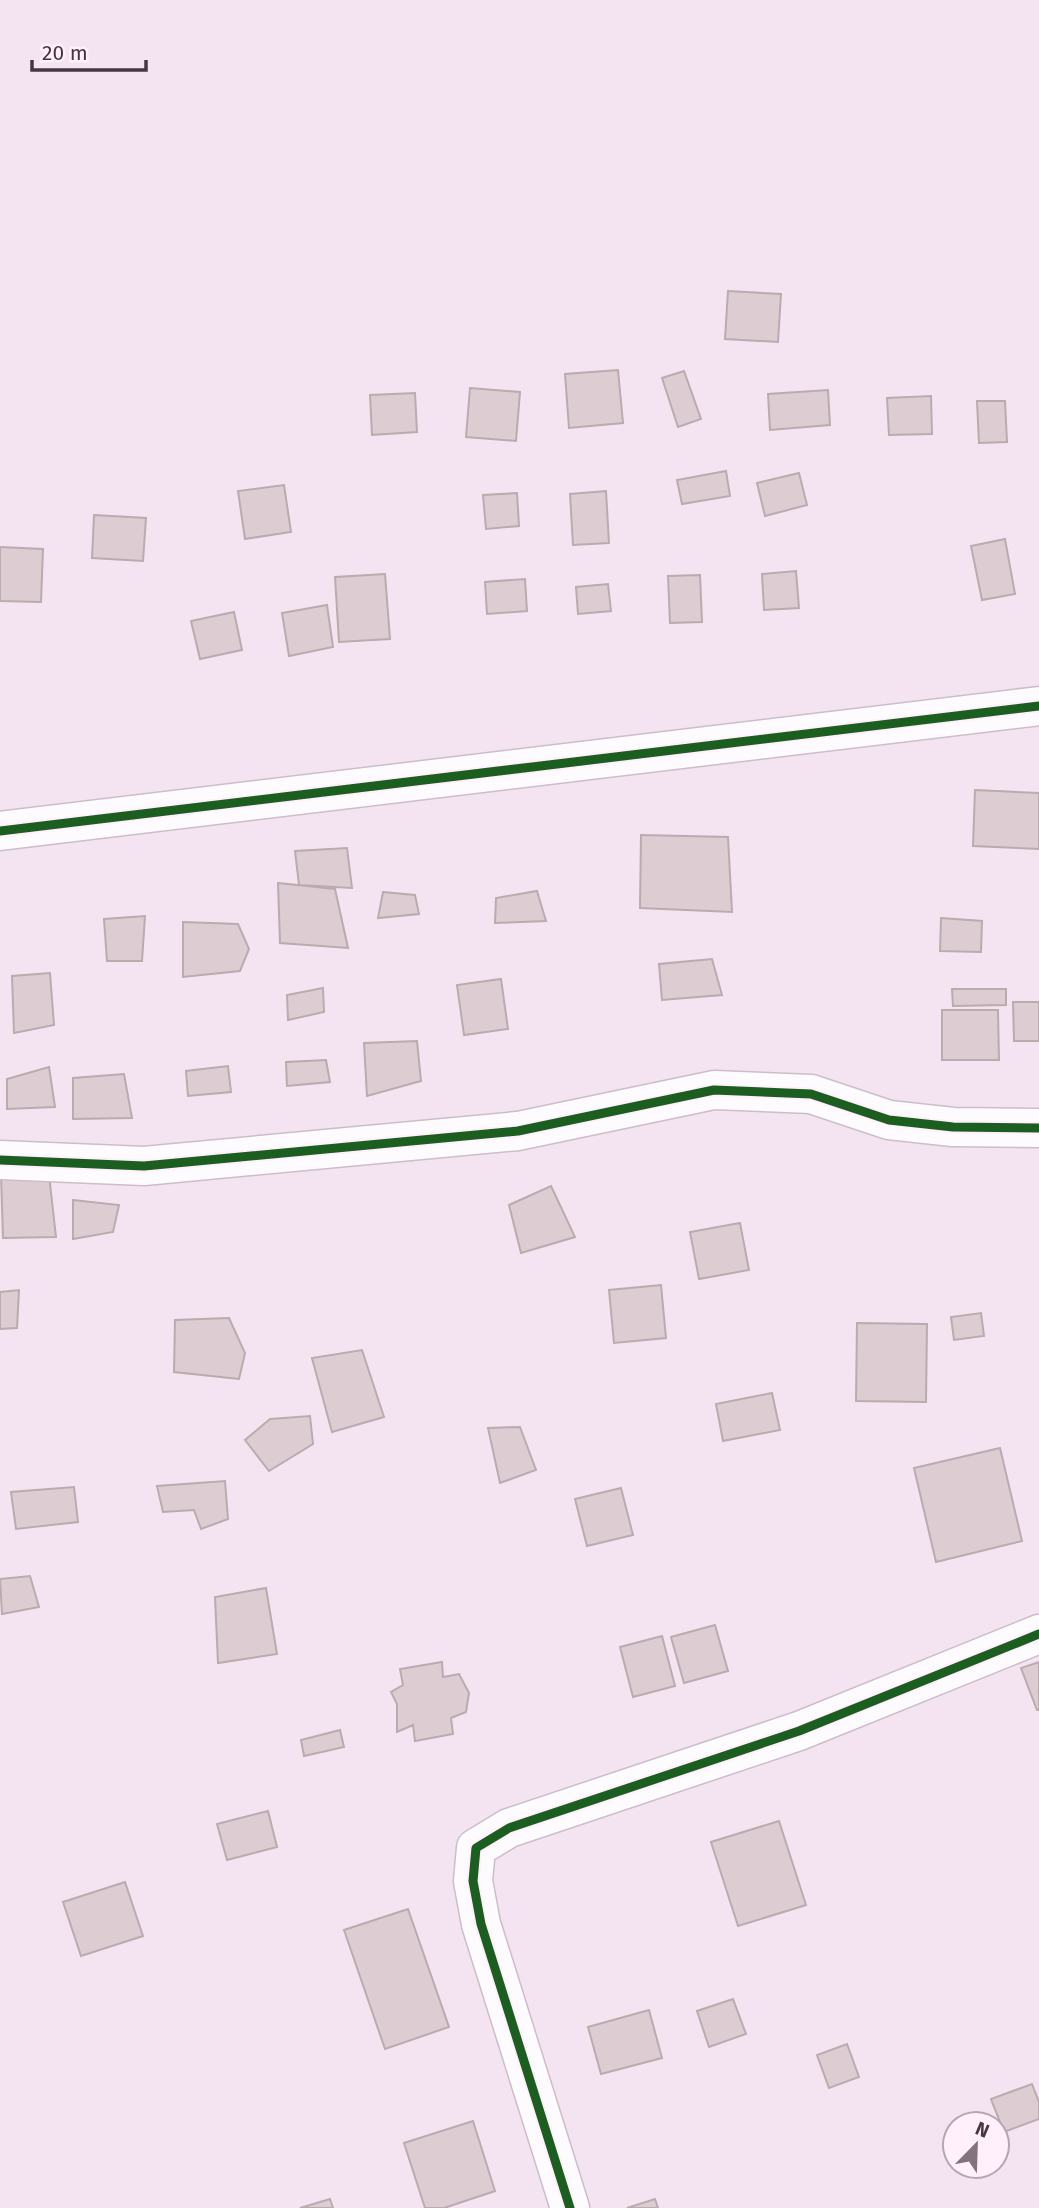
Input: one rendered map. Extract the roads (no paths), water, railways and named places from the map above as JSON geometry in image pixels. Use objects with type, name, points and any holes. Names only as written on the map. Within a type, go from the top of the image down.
[{"type":"street","points":[[0,831],[1039,706]]},
{"type":"street","points":[[0,1160],[144,1166],[519,1131],[714,1090],[811,1094],[889,1120],[953,1127],[1039,1128]]},
{"type":"street","points":[[570,2208],[481,1924],[473,1881],[476,1848],[509,1828],[799,1731],[1039,1634]]}]
